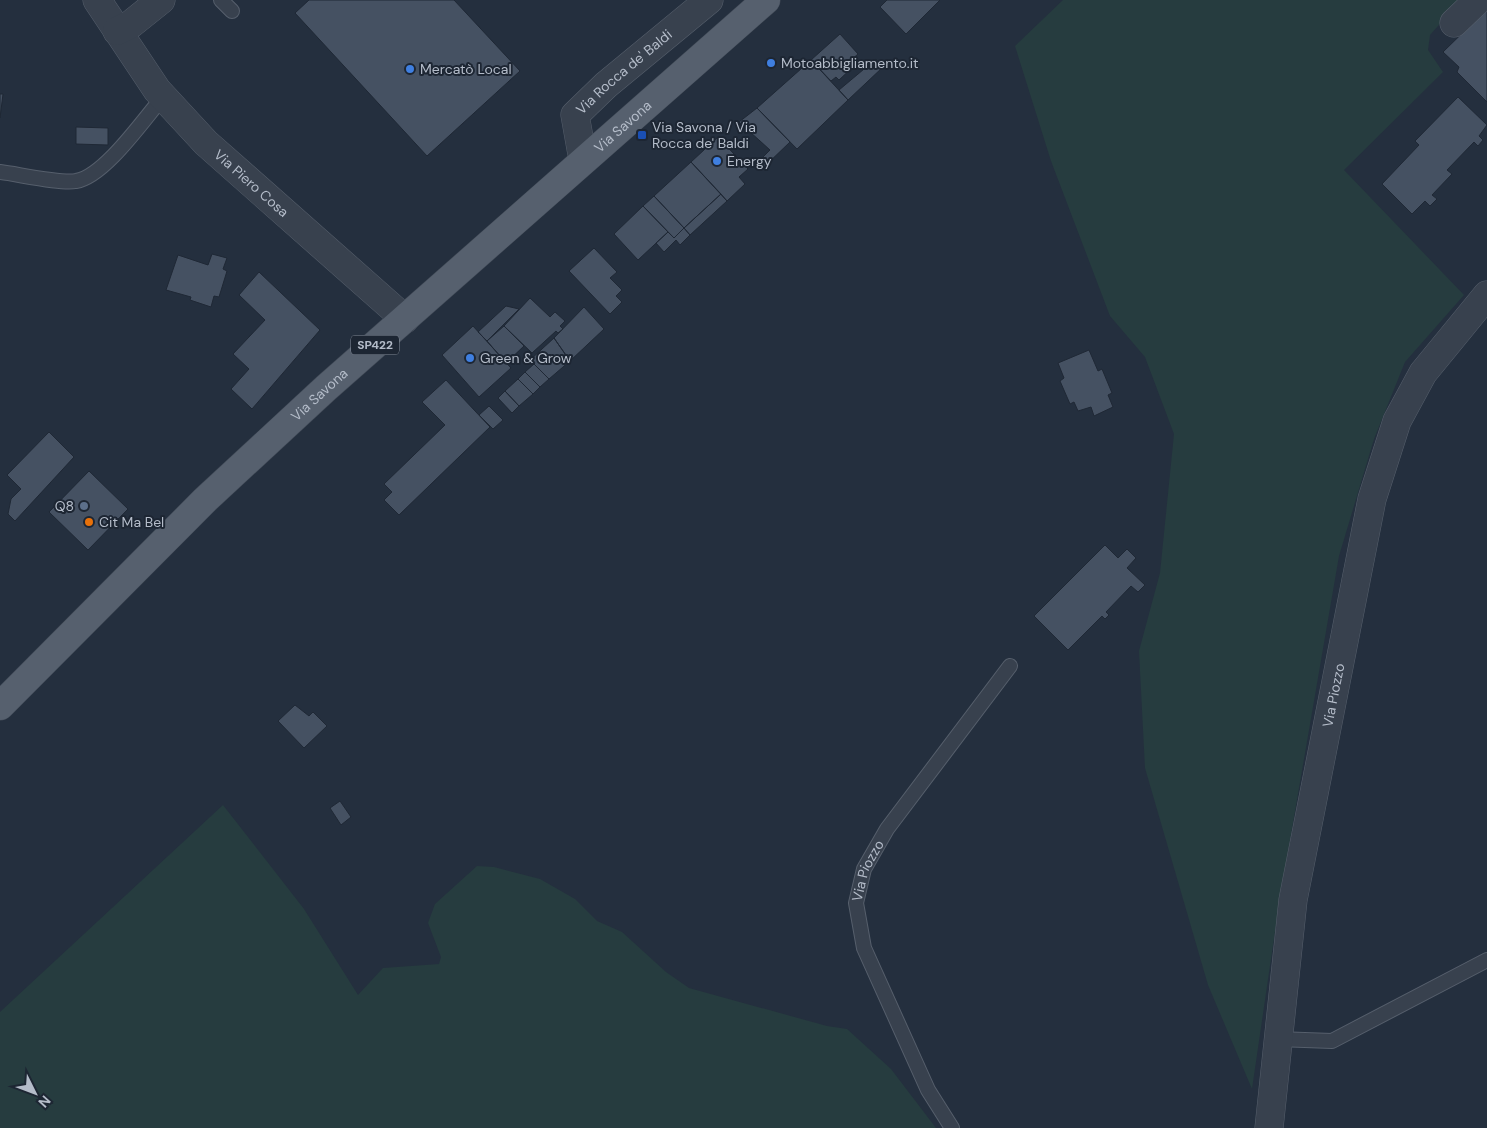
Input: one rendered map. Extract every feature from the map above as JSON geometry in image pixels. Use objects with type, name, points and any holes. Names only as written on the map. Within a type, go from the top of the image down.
[{"type":"main road","name":"Via Savona","points":[[0,706],[205,500],[583,160],[766,0]]},
{"type":"street","name":"Via Piero Cosa","points":[[97,0],[163,96],[206,143],[405,319]]},
{"type":"street","points":[[118,31],[131,24],[161,0]]},
{"type":"street","name":"Via Rocca de' Baldi","points":[[583,160],[575,115],[606,84],[709,0]]},
{"type":"street","points":[[1454,23],[1478,0]]},
{"type":"street","name":"Via Piozzo","points":[[1269,1128],[1293,900],[1372,499],[1397,421],[1414,389],[1424,373],[1487,295]]},
{"type":"lane","points":[[221,0],[232,11]]},
{"type":"lane","points":[[0,172],[74,182],[90,178],[124,145],[163,96]]},
{"type":"lane","name":"Via Piozzo","points":[[952,1128],[928,1090],[864,948],[856,903],[864,868],[887,829],[1010,666]]},
{"type":"lane","points":[[1277,1039],[1332,1041],[1487,960]]},
{"type":"green space","points":[[1063,0],[1461,0],[1430,35],[1428,50],[1443,72],[1344,170],[1464,295],[1405,362],[1374,439],[1339,556],[1279,904],[1252,1089],[1208,985],[1145,768],[1139,651],[1160,573],[1174,434],[1145,357],[1110,316],[1051,161],[1015,46]]},
{"type":"green space","points":[[223,805],[304,909],[358,995],[383,968],[439,964],[441,957],[428,923],[435,904],[477,866],[494,867],[540,879],[575,899],[597,921],[622,932],[666,972],[689,988],[827,1026],[847,1029],[891,1069],[936,1128],[0,1128],[0,1012]]},
{"type":"building","points":[[309,0],[454,0],[520,71],[427,156],[295,13]]},
{"type":"building","points":[[887,0],[940,0],[906,34],[880,7]]},
{"type":"building","points":[[1487,9],[1487,102],[1457,72],[1459,67],[1443,52]]},
{"type":"building","points":[[840,34],[858,54],[850,61],[854,66],[839,80],[836,77],[831,81],[811,60]]},
{"type":"building","points":[[876,59],[883,67],[848,100],[839,90]]},
{"type":"building","points":[[811,60],[848,100],[797,149],[757,108]]},
{"type":"building","points":[[0,94],[3,94],[0,118]]},
{"type":"building","points":[[1458,97],[1487,125],[1479,136],[1483,140],[1478,146],[1474,142],[1447,170],[1452,174],[1432,195],[1437,199],[1430,206],[1425,201],[1412,214],[1382,184],[1419,145],[1415,141]]},
{"type":"building","points":[[757,108],[790,142],[764,167],[759,161],[770,150],[739,122]]},
{"type":"building","points":[[76,127],[108,128],[108,145],[76,144]]},
{"type":"building","points":[[718,137],[748,169],[739,177],[745,184],[727,201],[691,162]]},
{"type":"building","points":[[691,162],[721,194],[684,228],[654,196]]},
{"type":"building","points":[[721,194],[727,201],[690,235],[684,228]]},
{"type":"building","points":[[654,196],[684,228],[674,238],[643,206]]},
{"type":"building","points":[[643,206],[668,232],[638,260],[614,234]]},
{"type":"building","points":[[684,228],[690,235],[680,245],[676,240],[664,252],[656,243],[668,232],[674,238]]},
{"type":"building","points":[[594,248],[617,272],[610,278],[622,290],[616,296],[622,302],[610,314],[569,271]]},
{"type":"building","points":[[212,254],[227,258],[223,269],[227,271],[219,297],[214,296],[211,307],[190,300],[191,297],[166,290],[178,255],[208,265]]},
{"type":"building","points":[[259,272],[320,330],[252,409],[231,389],[249,369],[233,354],[265,320],[239,295]]},
{"type":"building","points":[[530,298],[550,317],[555,312],[565,321],[560,326],[563,329],[558,333],[556,331],[532,353],[504,326]]},
{"type":"building","points":[[506,306],[519,309],[487,341],[478,332]]},
{"type":"building","points":[[584,307],[604,329],[570,361],[554,338]]},
{"type":"building","points":[[473,326],[511,368],[479,397],[442,355]]},
{"type":"building","points":[[504,326],[524,346],[506,363],[487,341]]},
{"type":"building","points":[[554,338],[570,361],[549,379],[530,360]]},
{"type":"building","points":[[1089,350],[1098,371],[1102,369],[1112,393],[1108,395],[1113,407],[1094,416],[1091,407],[1078,411],[1074,402],[1070,404],[1060,381],[1064,378],[1058,363]]},
{"type":"building","points":[[534,364],[549,379],[540,387],[525,372]]},
{"type":"building","points":[[525,372],[540,387],[533,394],[518,379]]},
{"type":"building","points":[[518,379],[533,394],[519,406],[505,391]]},
{"type":"building","points":[[446,380],[490,427],[399,515],[384,500],[392,492],[384,484],[445,425],[422,402]]},
{"type":"building","points":[[505,391],[519,406],[512,413],[498,398]]},
{"type":"building","points":[[489,406],[503,420],[493,429],[479,415]]},
{"type":"building","points":[[49,432],[74,457],[15,521],[8,514],[11,499],[21,489],[7,475]]},
{"type":"building","points":[[89,471],[128,509],[88,550],[49,512]]},
{"type":"building","points":[[1105,545],[1118,558],[1127,549],[1136,558],[1127,568],[1145,585],[1138,592],[1131,586],[1106,612],[1109,615],[1105,619],[1102,616],[1068,650],[1034,616]]},
{"type":"building","points":[[295,705],[309,716],[313,712],[327,726],[304,748],[278,721]]},
{"type":"building","points":[[340,801],[351,817],[341,825],[330,808]]},
{"type":"place","name":"Motoabbigliamento.it","points":[[771,63]]},
{"type":"place","name":"Mercatò Local","points":[[410,69]]},
{"type":"place","name":"Via Savona / Via Rocca de' Baldi","points":[[642,135]]},
{"type":"place","name":"Energy","points":[[717,161]]},
{"type":"place","name":"Green & Grow","points":[[470,358]]},
{"type":"place","name":"Q8","points":[[84,506]]},
{"type":"place","name":"Cit Ma Bel","points":[[89,522]]}]
